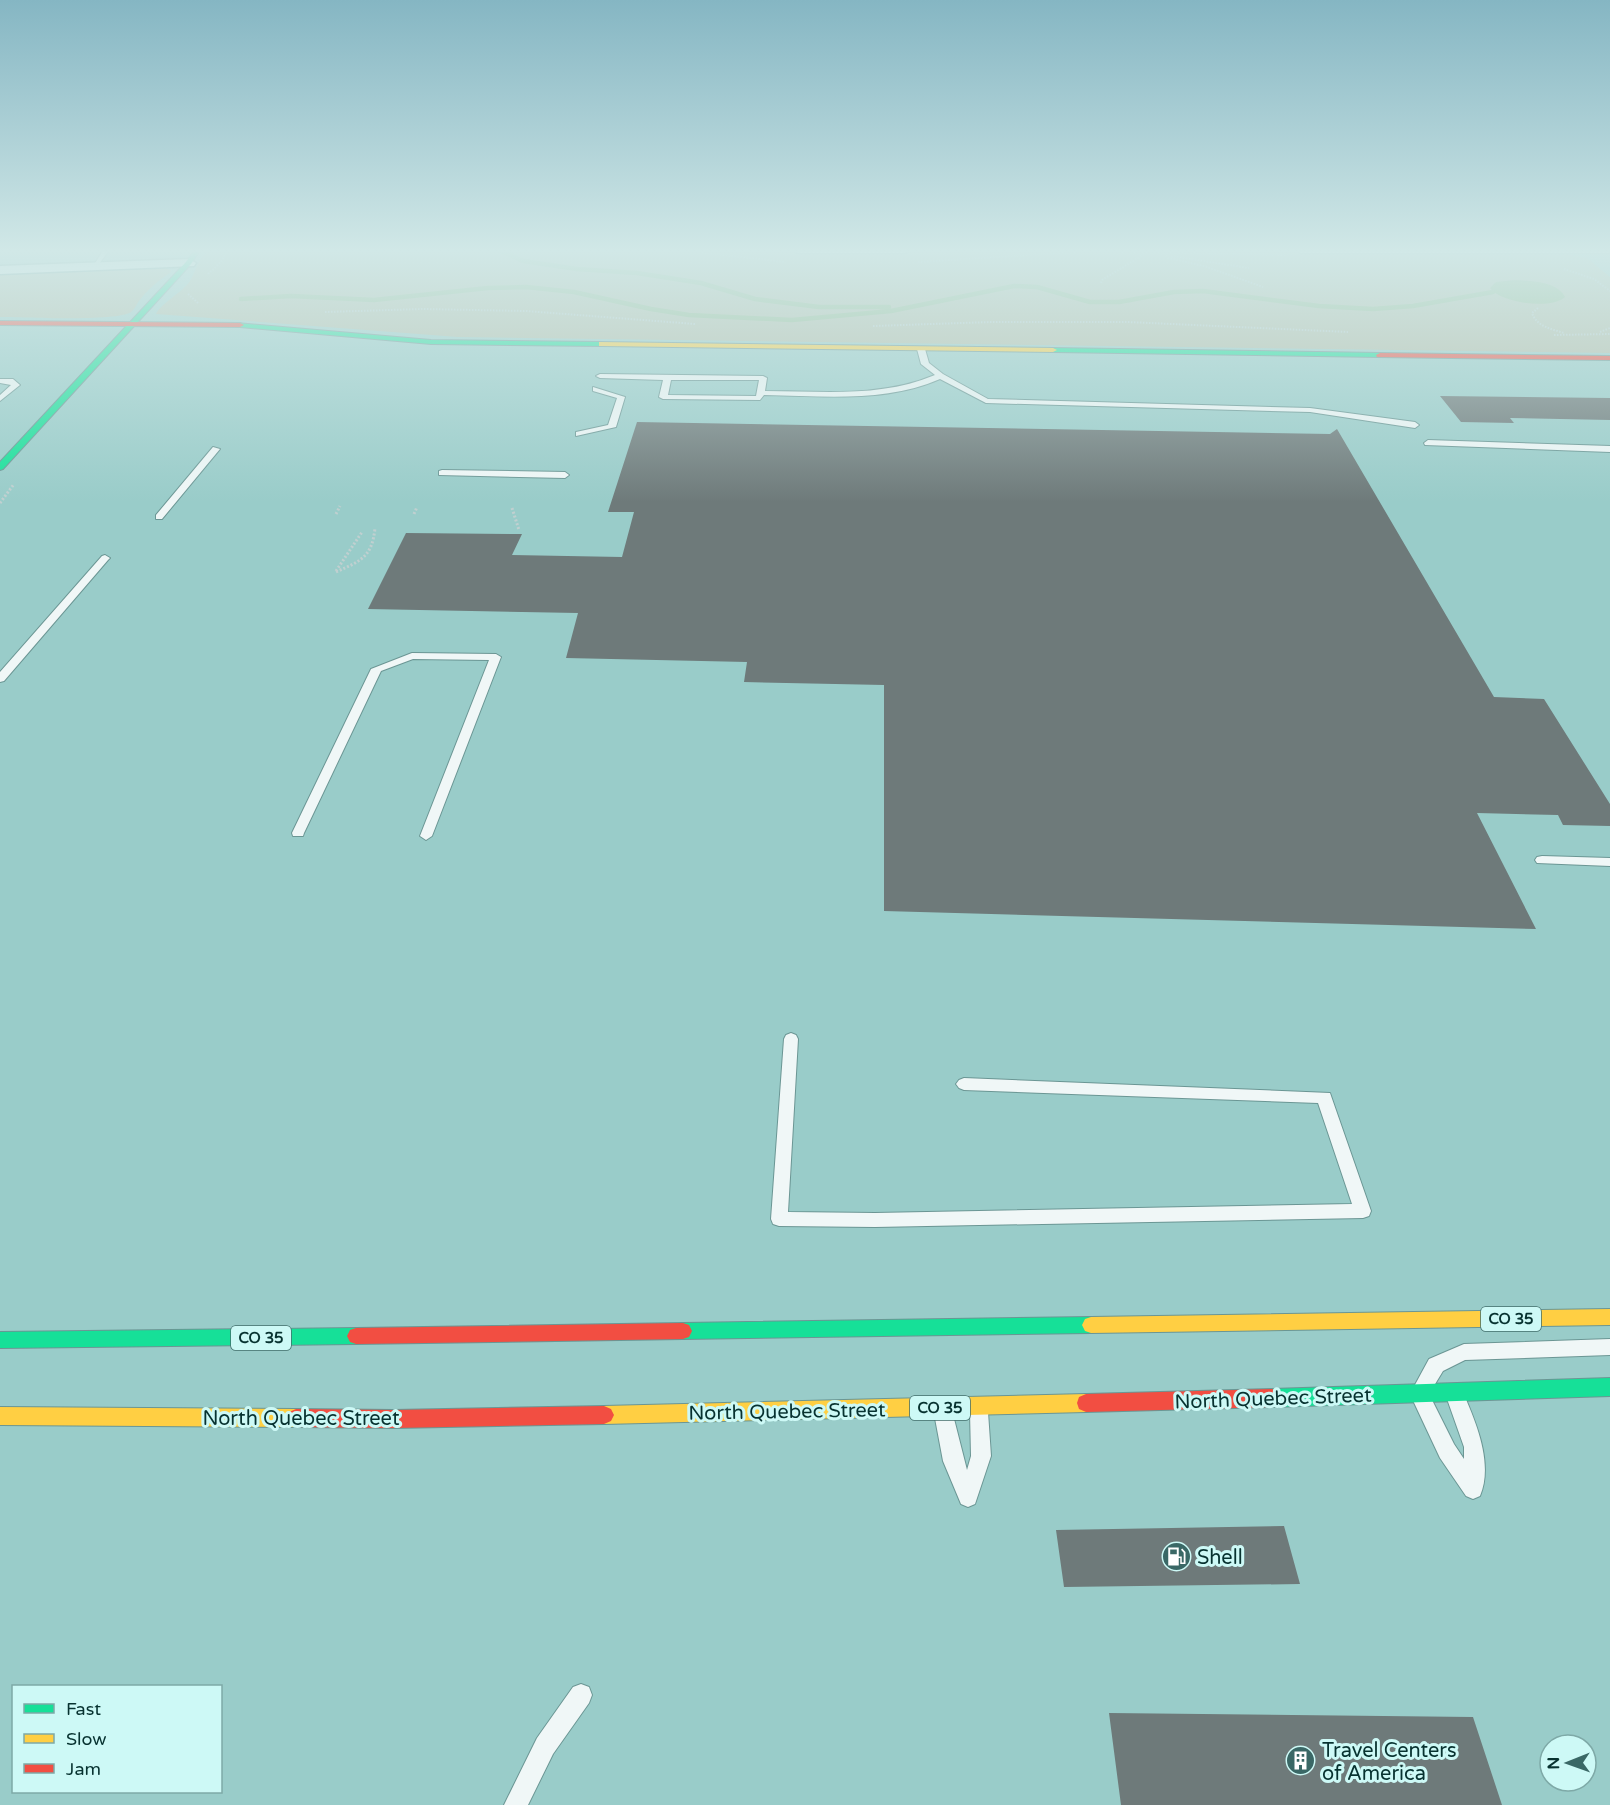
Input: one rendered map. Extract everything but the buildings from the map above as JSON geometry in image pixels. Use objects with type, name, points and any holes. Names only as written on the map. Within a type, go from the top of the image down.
[{"type":"street","points":[[0,467],[124,333]]},
{"type":"street","points":[[332,333],[431,342],[1610,358]]},
{"type":"street","name":"CO 35","points":[[0,1340],[1610,1317]]},
{"type":"street","name":"North Quebec Street","points":[[0,1416],[394,1419],[943,1408],[1454,1394],[1610,1387]]},
{"type":"lane","points":[[921,349],[925,364],[940,376],[986,401],[1310,410],[1415,425]]},
{"type":"lane","points":[[600,376],[762,378],[760,398],[663,397],[668,377]]},
{"type":"lane","points":[[760,393],[845,394],[879,391],[910,388],[940,376]]},
{"type":"lane","points":[[0,381],[10,381],[16,385],[0,399]]},
{"type":"lane","points":[[579,434],[612,427],[621,397],[596,389]]},
{"type":"lane","points":[[1428,444],[1610,449]]},
{"type":"lane","points":[[159,517],[216,449]]},
{"type":"lane","points":[[442,473],[565,475]]},
{"type":"lane","points":[[0,679],[105,558]]},
{"type":"lane","points":[[298,833],[376,669],[412,656],[496,657],[426,836]]},
{"type":"lane","points":[[1542,860],[1610,862]]},
{"type":"lane","points":[[791,1039],[778,1219],[875,1220],[1363,1211],[1324,1097],[964,1084]]},
{"type":"lane","points":[[1454,1394],[1474,1447],[1473,1489],[1447,1451],[1419,1394],[1436,1365],[1464,1352],[1610,1347]]},
{"type":"lane","points":[[943,1408],[953,1461],[968,1497],[981,1456],[978,1407]]},
{"type":"lane","points":[[516,1805],[545,1746],[581,1695]]},
{"type":"path","points":[[1563,333],[1568,335]]},
{"type":"path","points":[[1551,335],[1594,333]]},
{"type":"path","points":[[336,514],[340,506]]},
{"type":"path","points":[[414,514],[417,507]]},
{"type":"path","points":[[512,508],[519,530]]},
{"type":"path","points":[[362,532],[336,572],[364,559],[374,539],[375,528]]},
{"type":"shaded area","points":[[409,333],[1610,333],[1610,353],[458,337]]},
{"type":"traffic: fast","points":[[0,467],[124,333]]},
{"type":"traffic: fast","points":[[333,333],[431,342],[602,344]]},
{"type":"traffic: fast","points":[[1053,350],[1380,355]]},
{"type":"traffic: fast","points":[[683,1331],[1091,1325]]},
{"type":"traffic: fast","points":[[0,1340],[356,1336]]},
{"type":"traffic: fast","points":[[1272,1398],[1610,1387]]},
{"type":"traffic: slow","points":[[602,344],[1053,350]]},
{"type":"traffic: slow","points":[[1091,1325],[1610,1317]]},
{"type":"traffic: slow","points":[[604,1415],[1086,1403]]},
{"type":"traffic: slow","points":[[0,1416],[296,1418]]},
{"type":"traffic: jam","points":[[1380,355],[1610,358]]},
{"type":"traffic: jam","points":[[356,1336],[683,1331]]},
{"type":"traffic: jam","points":[[1086,1403],[1272,1398]]},
{"type":"traffic: jam","points":[[296,1418],[394,1419],[604,1415]]},
{"type":"place","name":"Shell","points":[[1176,1557]]},
{"type":"place","name":"Travel Centers of America","points":[[1301,1761]]}]
